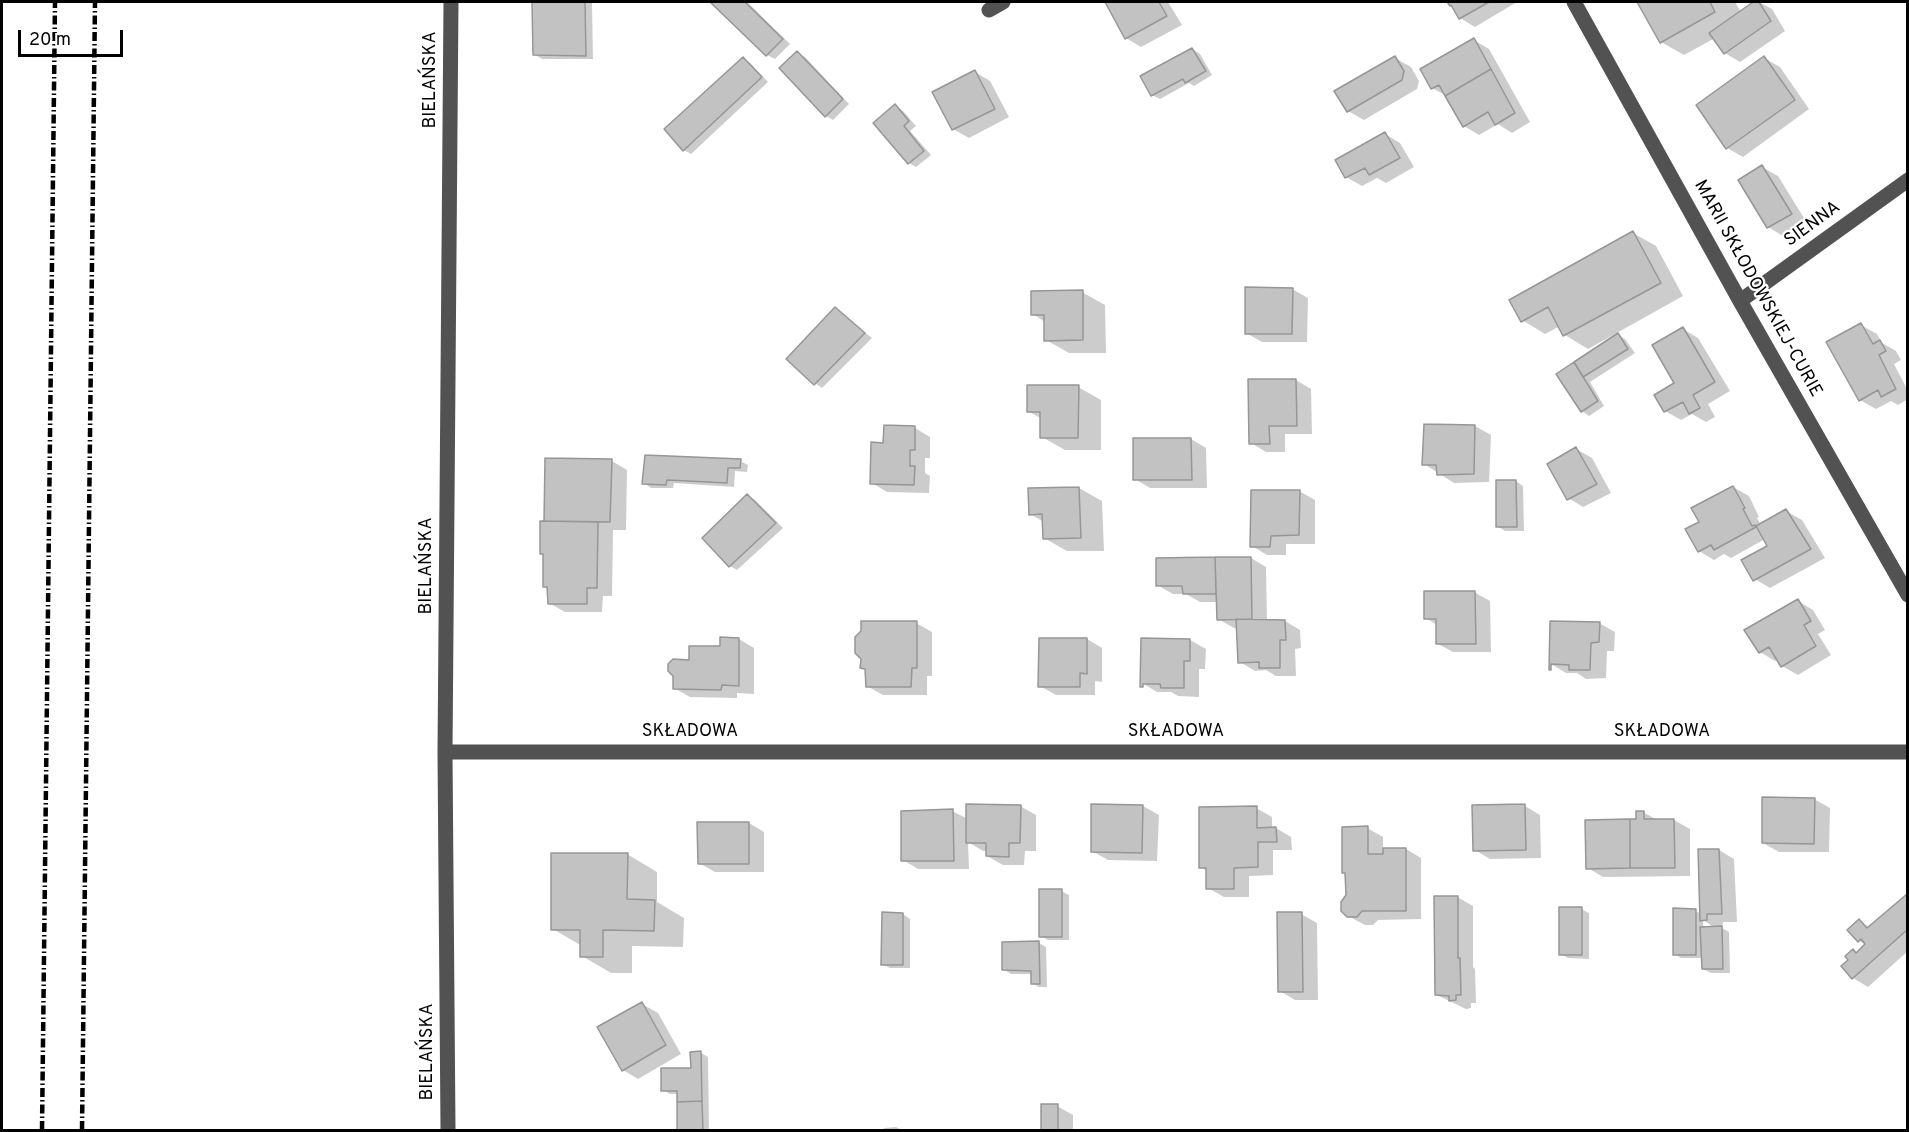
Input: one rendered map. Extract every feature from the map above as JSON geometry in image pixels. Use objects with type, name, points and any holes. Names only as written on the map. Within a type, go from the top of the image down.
[{"type":"street","name":"BIELAŃSKA","points":[[448,1131],[445,752],[451,2]]},
{"type":"street","points":[[989,10],[1003,2]]},
{"type":"street","name":"MARII SKŁODOWSKIEJ-CURIE","points":[[1574,2],[1740,301],[1908,595]]},
{"type":"street","name":"SIENNA","points":[[1740,301],[1908,180]]},
{"type":"street","name":"SKŁADOWA","points":[[445,752],[1908,752]]},
{"type":"building","points":[[532,2],[585,2],[586,56],[533,55]]},
{"type":"building","points":[[710,2],[745,2],[783,39],[766,56]]},
{"type":"building","points":[[1105,2],[1159,2],[1167,16],[1125,39]]},
{"type":"building","points":[[1447,2],[1489,2],[1459,19]]},
{"type":"building","points":[[1637,2],[1710,2],[1715,12],[1660,43]]},
{"type":"building","points":[[1753,2],[1759,2],[1771,21],[1724,54],[1709,33]]},
{"type":"building","points":[[1474,38],[1491,69],[1445,96],[1439,85],[1431,89],[1420,69]]},
{"type":"building","points":[[1192,48],[1206,71],[1185,83],[1183,79],[1151,96],[1140,76]]},
{"type":"building","points":[[797,51],[843,99],[825,117],[779,68]]},
{"type":"building","points":[[1395,56],[1404,71],[1402,80],[1347,112],[1334,91]]},
{"type":"building","points":[[1764,56],[1795,100],[1726,149],[1696,105]]},
{"type":"building","points":[[743,57],[762,77],[683,151],[664,129]]},
{"type":"building","points":[[1491,69],[1515,113],[1495,125],[1488,112],[1463,127],[1445,96]]},
{"type":"building","points":[[975,70],[995,109],[952,130],[932,92]]},
{"type":"building","points":[[895,104],[909,121],[904,126],[924,151],[908,164],[873,123]]},
{"type":"building","points":[[1385,132],[1400,158],[1369,175],[1365,168],[1345,178],[1335,160]]},
{"type":"building","points":[[1762,165],[1792,214],[1767,228],[1738,180]]},
{"type":"building","points":[[1633,231],[1661,283],[1563,336],[1548,307],[1521,322],[1509,300]]},
{"type":"building","points":[[1245,287],[1293,288],[1292,334],[1245,334]]},
{"type":"building","points":[[1083,290],[1083,340],[1044,341],[1044,315],[1031,315],[1031,291]]},
{"type":"building","points":[[835,307],[865,333],[814,385],[786,359]]},
{"type":"building","points":[[1861,323],[1873,344],[1880,340],[1886,351],[1879,355],[1896,389],[1881,397],[1878,390],[1859,401],[1826,342]]},
{"type":"building","points":[[1683,327],[1715,382],[1693,395],[1700,408],[1689,414],[1683,402],[1664,412],[1654,395],[1674,383],[1652,345]]},
{"type":"building","points":[[1618,333],[1628,349],[1583,377],[1574,362]]},
{"type":"building","points":[[1574,362],[1598,401],[1581,412],[1556,374]]},
{"type":"building","points":[[1248,379],[1296,379],[1297,426],[1269,426],[1270,444],[1249,444]]},
{"type":"building","points":[[1027,385],[1079,385],[1078,438],[1040,438],[1040,412],[1027,412]]},
{"type":"building","points":[[1424,424],[1475,425],[1474,474],[1437,475],[1436,465],[1422,465]]},
{"type":"building","points":[[884,425],[915,426],[915,450],[910,450],[910,466],[915,466],[914,485],[870,484],[871,442],[883,443]]},
{"type":"building","points":[[1133,438],[1191,438],[1192,480],[1133,480]]},
{"type":"building","points":[[1576,447],[1597,484],[1567,500],[1547,464]]},
{"type":"building","points":[[645,455],[741,459],[740,468],[728,468],[727,483],[667,480],[666,485],[642,484]]},
{"type":"building","points":[[545,458],[612,459],[610,522],[544,521]]},
{"type":"building","points":[[1496,480],[1516,480],[1517,527],[1496,527]]},
{"type":"building","points":[[1733,486],[1752,526],[1756,527],[1714,550],[1711,545],[1698,552],[1685,529],[1699,522],[1691,508]]},
{"type":"building","points":[[1079,487],[1081,538],[1043,539],[1042,514],[1029,515],[1028,488]]},
{"type":"building","points":[[1251,490],[1300,490],[1299,535],[1271,536],[1270,547],[1250,547]]},
{"type":"building","points":[[747,494],[776,523],[729,567],[702,538]]},
{"type":"building","points":[[1786,509],[1811,549],[1753,581],[1741,560],[1767,546],[1756,526]]},
{"type":"building","points":[[540,521],[598,522],[597,588],[587,588],[587,604],[548,604],[547,587],[543,587]]},
{"type":"building","points":[[1215,557],[1251,557],[1252,619],[1217,620]]},
{"type":"building","points":[[1215,557],[1216,594],[1183,594],[1182,586],[1156,586],[1156,558]]},
{"type":"building","points":[[1424,591],[1475,591],[1476,644],[1436,644],[1436,619],[1424,619]]},
{"type":"building","points":[[1798,599],[1811,621],[1804,625],[1816,646],[1781,667],[1769,647],[1759,653],[1744,630]]},
{"type":"building","points":[[1236,619],[1285,620],[1286,640],[1280,640],[1280,668],[1259,668],[1259,662],[1238,663]]},
{"type":"building","points":[[861,621],[917,621],[917,668],[912,668],[911,687],[866,687],[865,669],[860,668],[861,659],[855,653],[855,637],[861,631]]},
{"type":"building","points":[[1550,621],[1600,622],[1599,642],[1591,643],[1590,670],[1569,670],[1569,665],[1551,664],[1551,670],[1549,670]]},
{"type":"building","points":[[720,637],[739,638],[739,686],[722,685],[721,690],[673,689],[673,676],[668,671],[668,664],[673,659],[689,660],[689,646],[720,646]]},
{"type":"building","points":[[1039,638],[1087,638],[1087,674],[1080,673],[1080,687],[1038,687]]},
{"type":"building","points":[[1141,638],[1190,639],[1190,661],[1184,661],[1184,688],[1161,688],[1160,684],[1143,684],[1143,687],[1140,687]]},
{"type":"building","points":[[1762,797],[1815,798],[1814,844],[1762,843]]},
{"type":"building","points":[[966,804],[1021,805],[1020,843],[1009,843],[1009,857],[986,856],[986,843],[966,843]]},
{"type":"building","points":[[1091,804],[1143,805],[1142,853],[1091,852]]},
{"type":"building","points":[[1525,804],[1526,850],[1473,851],[1472,805]]},
{"type":"building","points":[[1257,806],[1257,828],[1276,827],[1277,842],[1258,842],[1258,867],[1234,868],[1234,889],[1206,889],[1206,868],[1199,868],[1199,807]]},
{"type":"building","points":[[953,809],[954,861],[901,861],[901,811]]},
{"type":"building","points":[[1636,811],[1644,811],[1644,819],[1674,819],[1675,868],[1630,868],[1630,819],[1636,819]]},
{"type":"building","points":[[1630,819],[1630,868],[1586,869],[1585,820]]},
{"type":"building","points":[[697,822],[749,822],[749,864],[698,864]]},
{"type":"building","points":[[1368,826],[1368,854],[1383,854],[1383,848],[1406,848],[1406,911],[1362,911],[1357,917],[1347,917],[1341,911],[1341,902],[1346,895],[1345,873],[1342,873],[1342,827]]},
{"type":"building","points":[[1698,849],[1719,849],[1722,914],[1707,914],[1707,920],[1700,921]]},
{"type":"building","points":[[551,853],[628,853],[627,899],[655,900],[654,931],[603,930],[603,957],[580,957],[580,930],[551,930]]},
{"type":"building","points":[[1039,889],[1062,889],[1062,937],[1039,937]]},
{"type":"building","points":[[1907,894],[1908,929],[1852,979],[1841,966],[1848,960],[1845,956],[1853,949],[1856,953],[1865,944],[1861,939],[1858,942],[1847,930],[1859,919],[1867,928]]},
{"type":"building","points":[[1434,896],[1458,896],[1458,958],[1460,958],[1461,995],[1456,995],[1456,1000],[1449,1001],[1449,996],[1435,995]]},
{"type":"building","points":[[1559,907],[1582,907],[1582,955],[1559,955]]},
{"type":"building","points":[[1673,908],[1696,909],[1696,955],[1673,955]]},
{"type":"building","points":[[882,912],[903,913],[903,965],[881,965]]},
{"type":"building","points":[[1277,912],[1302,912],[1303,992],[1278,992]]},
{"type":"building","points":[[1722,926],[1723,969],[1702,969],[1700,927]]},
{"type":"building","points":[[1039,941],[1040,984],[1031,984],[1031,971],[1002,970],[1002,942]]},
{"type":"building","points":[[642,1002],[666,1045],[622,1071],[597,1027]]},
{"type":"building","points":[[701,1051],[702,1101],[677,1102],[677,1091],[661,1091],[661,1068],[691,1068],[690,1052]]},
{"type":"building","points":[[702,1101],[703,1130],[677,1130],[677,1102]]},
{"type":"building","points":[[1041,1104],[1058,1104],[1058,1130],[1041,1130]]},
{"type":"railway","points":[[42,1130],[55,2]]},
{"type":"railway","points":[[82,1130],[95,2]]}]
